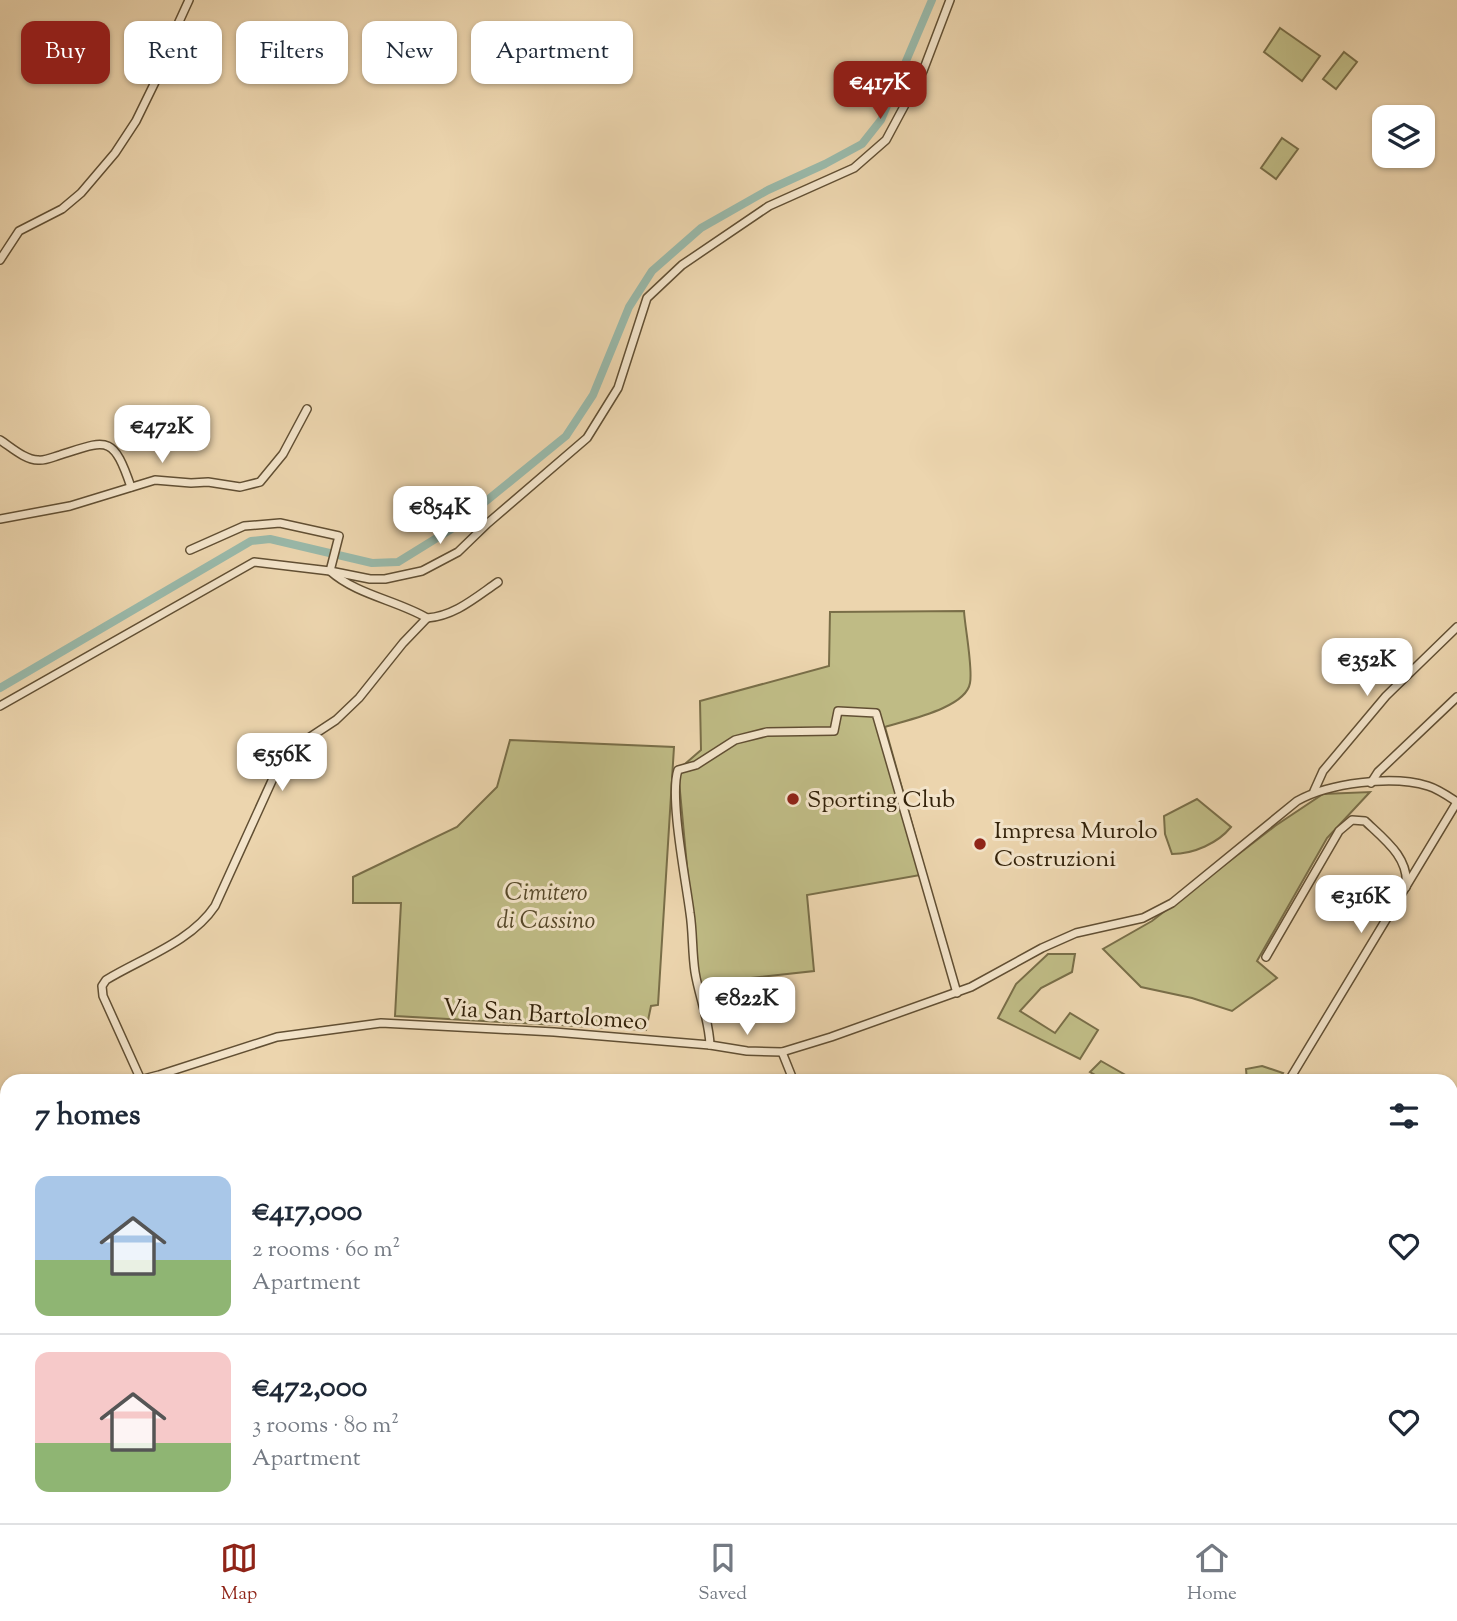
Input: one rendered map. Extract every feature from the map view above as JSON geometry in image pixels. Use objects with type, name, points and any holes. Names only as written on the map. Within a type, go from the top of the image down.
[{"type":"street","points":[[180,0],[183,14]]},
{"type":"street","points":[[0,260],[19,231],[62,209],[82,192],[115,153],[136,121],[158,78],[167,48],[190,0]]},
{"type":"street","points":[[0,706],[254,562],[330,571],[370,579],[422,572],[458,552],[587,438],[618,388],[648,298],[682,265],[769,206],[854,168],[886,140],[923,71],[950,0]]},
{"type":"street","points":[[0,519],[70,506],[161,479],[240,487],[260,482],[283,454],[307,410]]},
{"type":"street","points":[[0,440],[25,457],[37,461],[104,443],[112,448],[118,457],[131,487]]},
{"type":"street","points":[[190,550],[244,526],[280,523],[339,536],[330,571]]},
{"type":"street","points":[[330,571],[341,582],[427,618],[465,606],[498,582]]},
{"type":"street","points":[[133,1074],[103,996],[102,986],[106,980],[205,920],[220,894],[279,763],[292,750],[336,720],[359,698],[427,618]]},
{"type":"street","points":[[1314,791],[1323,771],[1386,696],[1457,627]]},
{"type":"street","points":[[1371,783],[1378,772],[1457,697]]},
{"type":"street","points":[[710,1045],[709,1025],[695,973],[693,933],[677,813],[675,779],[678,770],[695,765],[735,740],[746,737],[766,732],[834,731],[838,711],[876,713],[957,993]]},
{"type":"street","points":[[1293,1074],[1457,802],[1431,787],[1417,783],[1371,783],[1314,791]]},
{"type":"street","name":"Via San Bartolomeo","points":[[158,1074],[277,1037],[381,1023],[554,1032],[782,1052],[957,993],[1076,933],[1143,918],[1172,903],[1297,801],[1314,791]]},
{"type":"street","points":[[1266,957],[1339,831],[1352,820],[1365,821],[1399,855],[1408,875],[1405,891]]},
{"type":"street","points":[[782,1052],[791,1074]]},
{"type":"green space","points":[[1280,28],[1320,56],[1302,81],[1264,52]]},
{"type":"green space","points":[[1344,52],[1357,62],[1336,89],[1323,79]]},
{"type":"green space","points":[[1282,138],[1298,149],[1276,179],[1261,168]]},
{"type":"green space","name":"Sporting Club","points":[[964,611],[970,668],[970,683],[966,692],[934,712],[885,727],[926,874],[807,895],[814,971],[698,984],[678,770],[701,750],[700,701],[829,666],[830,612]]},
{"type":"green space","name":"Cimitero di Cassino","points":[[510,740],[674,747],[658,1005],[651,1006],[646,1030],[395,1016],[401,903],[353,903],[353,877],[457,827],[497,787]]},
{"type":"green space","points":[[1370,792],[1327,838],[1257,961],[1277,978],[1232,1011],[1192,998],[1141,987],[1103,949],[1152,921],[1275,826],[1323,794]]},
{"type":"green space","points":[[1197,799],[1231,827],[1205,846],[1172,854],[1165,834],[1164,816]]},
{"type":"green space","points":[[1048,954],[1075,954],[1072,972],[1041,988],[1020,1011],[1055,1033],[1070,1013],[1098,1030],[1080,1059],[998,1018],[1016,984]]},
{"type":"green space","points":[[1101,1061],[1124,1074],[1094,1074],[1090,1072]]},
{"type":"green space","points":[[1262,1066],[1283,1073],[1246,1074],[1246,1069]]},
{"type":"waterway","points":[[0,688],[251,541],[270,539],[372,563],[398,562],[453,528],[566,436],[593,395],[629,307],[652,271],[701,228],[768,190],[862,144],[881,120],[932,0]]},
{"type":"place","name":"Sporting Club","points":[[793,799]]},
{"type":"place","name":"Impresa Murolo Costruzioni","points":[[980,844]]}]
